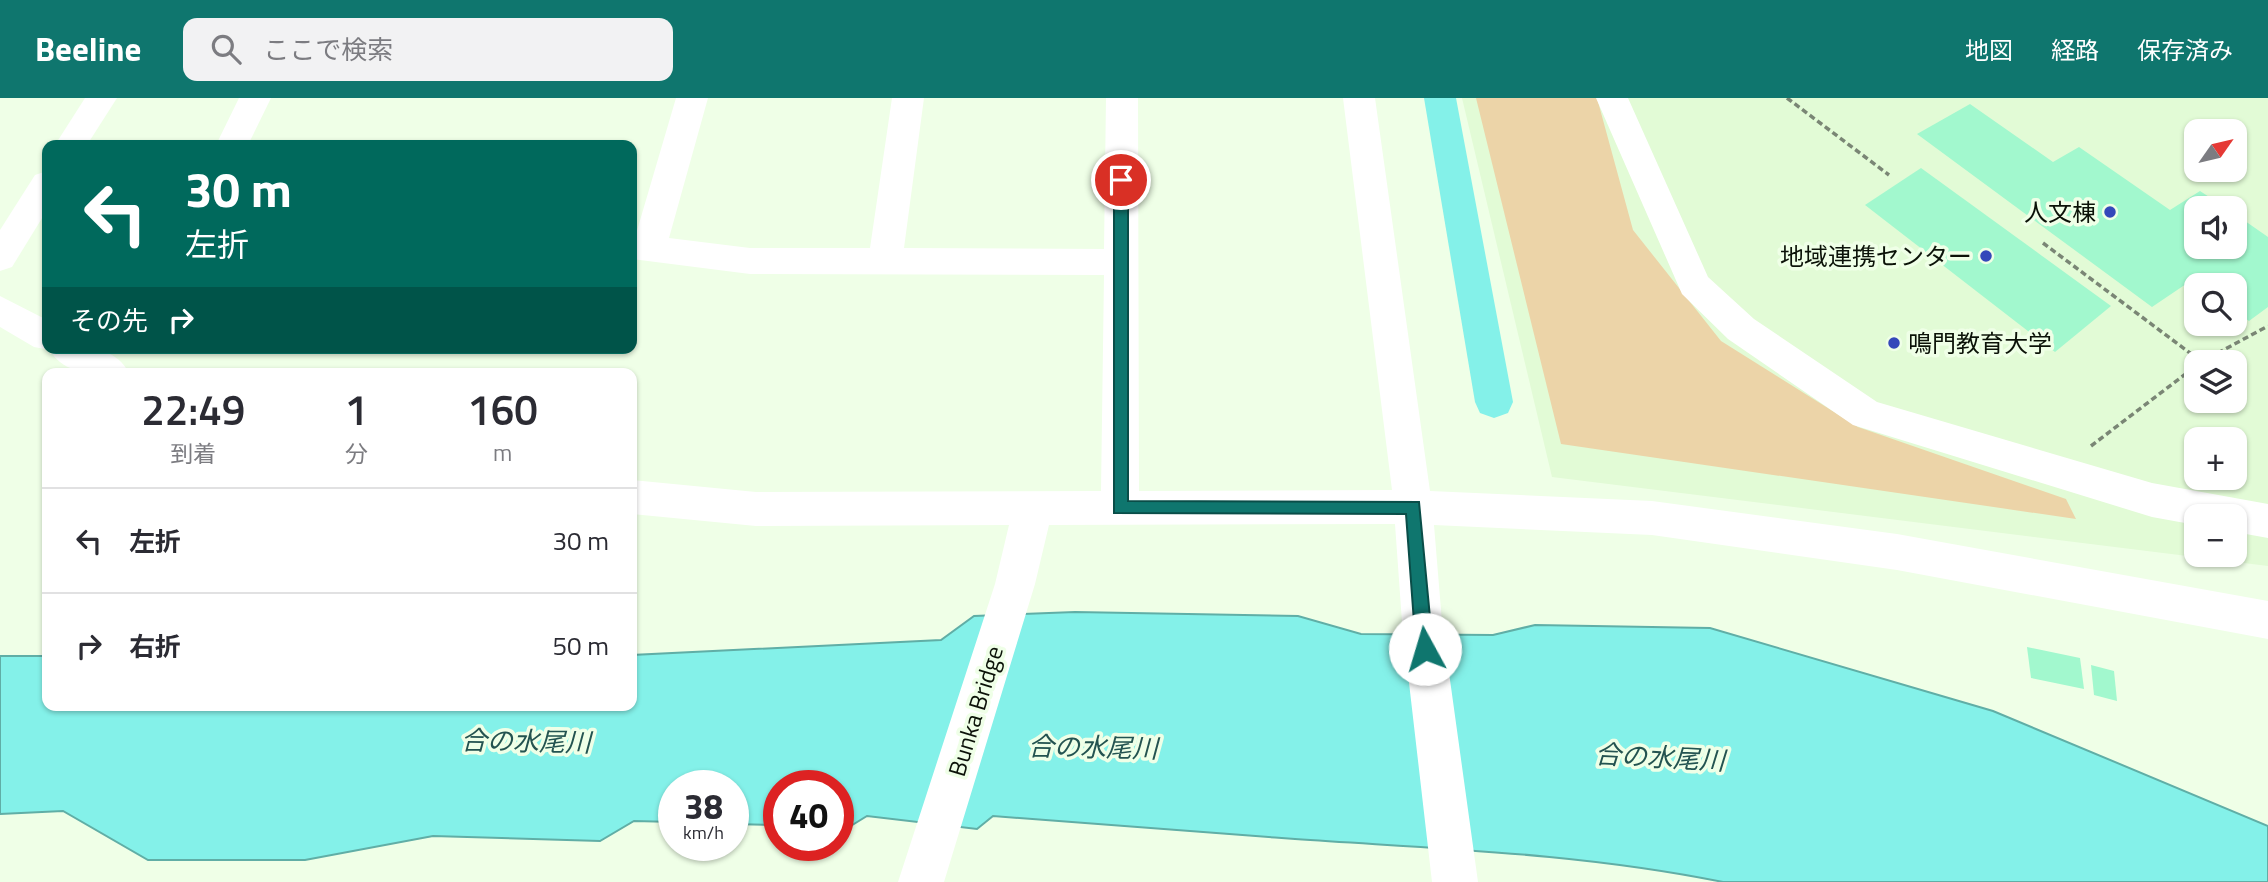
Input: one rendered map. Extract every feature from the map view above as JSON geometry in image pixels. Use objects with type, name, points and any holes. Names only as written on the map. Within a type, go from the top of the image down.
[{"type":"street","points":[[74,140],[101,98]]},
{"type":"street","points":[[234,140],[255,98]]},
{"type":"street","points":[[692,98],[640,247],[750,261],[1121,262]]},
{"type":"street","points":[[885,262],[908,98]]},
{"type":"street","points":[[1120,508],[1122,98]]},
{"type":"street","points":[[1359,98],[1413,507],[1422,622],[1453,873]]},
{"type":"street","points":[[1612,98],[1694,285],[1741,329],[1866,414],[2152,500],[2268,521]]},
{"type":"street","points":[[0,257],[42,191]]},
{"type":"street","points":[[0,310],[42,334]]},
{"type":"street","points":[[78,354],[103,368]]},
{"type":"street","points":[[637,497],[756,509],[1413,507],[1652,518],[1897,552],[2268,620]]},
{"type":"street","name":"Bunka Bridge","points":[[921,882],[1015,584],[1033,508]]},
{"type":"path","points":[[1787,98],[1889,174]]},
{"type":"path","points":[[2043,243],[2185,350]]},
{"type":"path","points":[[2223,350],[2268,326]]},
{"type":"path","points":[[2057,472],[2184,375]]},
{"type":"shaded area","name":"鳴門教育大学","points":[[1462,98],[2268,98],[2268,566],[2247,563],[2247,504],[2184,504],[2184,556],[1552,477]]},
{"type":"shaded area","points":[[1476,98],[1597,98],[1633,230],[1721,341],[1858,427],[2066,499],[2076,519],[1561,444]]},
{"type":"water","name":"合の水尾川","points":[[1075,612],[1298,616],[1361,634],[1493,635],[1535,625],[1710,628],[1993,711],[2268,826],[2268,882],[1723,882],[1616,864],[1510,853],[993,816],[977,829],[867,816],[854,824],[854,770],[763,770],[763,825],[749,824],[749,770],[658,770],[658,822],[634,821],[600,841],[433,836],[305,860],[148,860],[63,811],[0,814],[0,656],[42,656],[42,711],[637,711],[637,655],[941,640],[974,616]]},
{"type":"building","name":"人文棟","points":[[1970,104],[2053,162],[2079,147],[2170,210],[2184,201],[2184,259],[2247,259],[2247,222],[2268,237],[2268,307],[2249,321],[2247,320],[2247,273],[2184,273],[2184,285],[2152,307],[1917,134]]},
{"type":"building","name":"地域連携センター","points":[[1921,168],[2111,306],[2055,352],[1865,205]]},
{"type":"building","name":"人文棟","points":[[2200,191],[2208,196],[2192,196]]},
{"type":"building","points":[[2027,647],[2080,658],[2084,689],[2031,678]]},
{"type":"building","points":[[2091,665],[2114,671],[2117,701],[2094,695]]},
{"type":"waterway","points":[[1440,98],[1494,402]]},
{"type":"place","name":"人文棟","points":[[2110,212]]},
{"type":"place","name":"地域連携センター","points":[[1986,256]]},
{"type":"place","name":"鳴門教育大学","points":[[1894,343]]},
{"type":"route","points":[[1121,180],[1120,508],[1413,507],[1425,649]]}]
